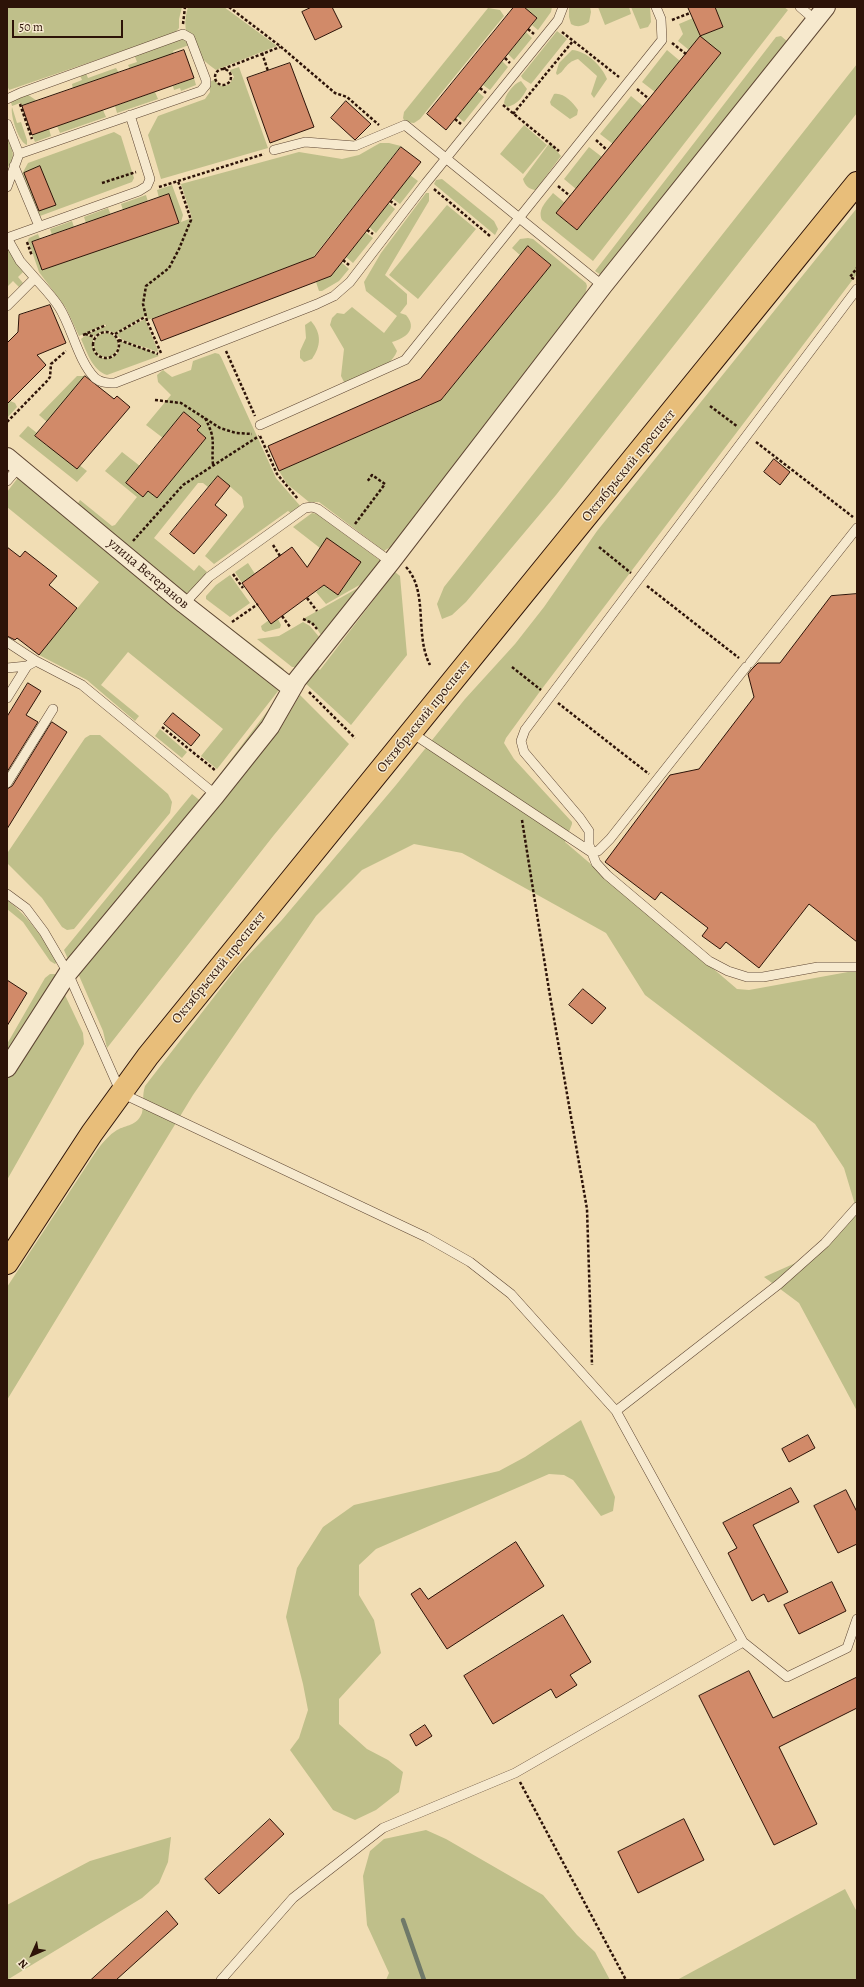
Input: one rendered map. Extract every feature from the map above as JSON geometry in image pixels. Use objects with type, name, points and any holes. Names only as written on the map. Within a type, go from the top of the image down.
[{"type":"main road","name":"Октябрьский проспект","points":[[7,1263],[63,1176],[121,1093],[201,990],[412,733],[857,183]]},
{"type":"street","points":[[7,1068],[68,973],[216,795],[270,727],[391,562],[604,286],[821,14]]},
{"type":"street","name":"улица Ветеранов","points":[[13,462],[184,604],[298,689]]},
{"type":"lane","points":[[130,115],[150,179],[147,186],[139,191],[7,238],[20,261],[59,307],[88,369],[96,378],[105,383],[115,383],[334,296],[350,282],[426,183],[554,25],[563,7]]},
{"type":"lane","points":[[262,429],[405,360],[518,217],[631,86],[662,40],[661,19],[656,7]]},
{"type":"lane","points":[[800,7],[821,14]]},
{"type":"lane","points":[[7,99],[183,34],[190,38],[206,80],[206,85],[201,91],[19,154]]},
{"type":"lane","points":[[7,124],[19,154],[7,187]]},
{"type":"lane","points":[[274,150],[305,142],[355,146],[405,125],[604,286]]},
{"type":"lane","points":[[14,166],[39,226]]},
{"type":"lane","points":[[7,306],[35,278]]},
{"type":"lane","points":[[857,289],[525,730],[521,741],[524,752],[580,818],[589,831],[589,845],[596,863],[607,875],[710,960],[728,971],[747,977],[763,978],[818,966],[857,967]]},
{"type":"lane","points":[[7,481],[13,462]]},
{"type":"lane","points":[[184,604],[209,577],[305,508],[312,507],[318,510],[391,562]]},
{"type":"lane","points":[[412,733],[592,852],[598,851],[610,839],[746,664],[857,528]]},
{"type":"lane","points":[[7,642],[36,661],[82,685],[216,795]]},
{"type":"lane","points":[[7,668],[27,666],[36,661]]},
{"type":"lane","points":[[7,698],[27,666]]},
{"type":"lane","points":[[7,783],[53,709]]},
{"type":"lane","points":[[7,894],[26,908],[44,932],[68,973],[121,1093],[426,1237],[470,1262],[511,1294],[616,1411],[743,1642],[787,1677],[847,1648],[857,1619]]},
{"type":"lane","points":[[616,1411],[779,1284],[825,1243],[857,1207]]},
{"type":"lane","points":[[221,1980],[294,1898],[383,1828],[515,1773],[743,1642]]},
{"type":"path","points":[[183,34],[183,15],[185,7]]},
{"type":"path","points":[[229,7],[280,46],[335,93],[347,97],[388,133]]},
{"type":"path","points":[[669,22],[690,13]]},
{"type":"path","points":[[554,25],[649,99]]},
{"type":"path","points":[[667,48],[671,43],[671,35]]},
{"type":"path","points":[[568,158],[513,114],[573,41]]},
{"type":"path","points":[[671,43],[686,54]]},
{"type":"path","points":[[223,69],[229,73],[230,77],[226,83],[221,84],[217,82],[215,77],[217,72],[223,69],[280,46]]},
{"type":"path","points":[[262,53],[268,70]]},
{"type":"path","points":[[631,86],[640,82]]},
{"type":"path","points":[[631,86],[631,94]]},
{"type":"path","points":[[16,106],[20,104],[34,144]]},
{"type":"path","points":[[598,133],[594,139],[608,150]]},
{"type":"path","points":[[158,187],[274,150]]},
{"type":"path","points":[[102,183],[147,168]]},
{"type":"path","points":[[162,356],[146,316],[143,304],[146,286],[169,268],[191,220],[178,181]]},
{"type":"path","points":[[426,183],[498,242]]},
{"type":"path","points":[[552,191],[556,184],[570,196]]},
{"type":"path","points":[[26,237],[34,261]]},
{"type":"path","points":[[850,277],[857,268]]},
{"type":"path","points":[[115,334],[146,316]]},
{"type":"path","points":[[79,336],[106,325]]},
{"type":"path","points":[[107,331],[115,334],[119,340],[120,346],[117,353],[110,358],[100,357],[94,350],[93,346],[95,337],[107,331]]},
{"type":"path","points":[[85,334],[95,337]]},
{"type":"path","points":[[119,340],[154,351],[162,356]]},
{"type":"path","points":[[133,541],[183,485],[260,435],[262,429],[221,342]]},
{"type":"path","points":[[7,422],[50,377],[51,364],[69,348]]},
{"type":"path","points":[[156,359],[162,356]]},
{"type":"path","points":[[155,400],[181,403],[220,428],[236,433],[260,435]]},
{"type":"path","points":[[710,406],[857,520]]},
{"type":"path","points":[[204,418],[212,432],[214,444],[213,465]]},
{"type":"path","points":[[260,435],[277,474],[305,508]]},
{"type":"path","points":[[349,532],[385,484],[372,475],[367,482]]},
{"type":"path","points":[[270,541],[280,556]]},
{"type":"path","points":[[598,547],[746,664]]},
{"type":"path","points":[[391,562],[404,566],[413,575],[417,587],[423,653],[430,665]]},
{"type":"path","points":[[230,570],[243,588]]},
{"type":"path","points":[[308,598],[317,611]]},
{"type":"path","points":[[232,622],[258,604]]},
{"type":"path","points":[[282,616],[290,627]]},
{"type":"path","points":[[303,619],[312,623],[319,632]]},
{"type":"path","points":[[512,667],[656,779]]},
{"type":"path","points":[[298,689],[355,738]]},
{"type":"path","points":[[162,727],[217,773]]},
{"type":"path","points":[[522,817],[548,990],[587,1209],[592,1384]]},
{"type":"path","points":[[515,1773],[626,1980]]},
{"type":"green space","points":[[7,7],[182,7],[179,19],[179,28],[175,33],[9,90],[7,85]]},
{"type":"green space","points":[[188,7],[224,7],[277,46],[216,70],[195,51],[190,43],[185,27]]},
{"type":"green space","points":[[524,7],[552,7],[551,12],[538,30],[532,25],[537,18]]},
{"type":"green space","points":[[569,7],[590,7],[591,12],[589,22],[580,26],[571,24]]},
{"type":"green space","points":[[598,7],[629,7],[631,14],[605,25]]},
{"type":"green space","points":[[631,7],[650,7],[651,22],[648,27],[640,29]]},
{"type":"green space","points":[[715,7],[784,7],[788,10],[593,261],[542,220],[542,209],[553,193],[565,203],[556,213],[577,230],[721,53],[689,50],[678,41],[683,34],[679,24],[693,18],[700,36],[723,27]]},
{"type":"green space","points":[[488,8],[500,10],[504,16],[420,119],[414,123],[405,122],[403,118],[404,112]]},
{"type":"green space","points":[[557,31],[567,39],[531,84],[521,76]]},
{"type":"green space","points":[[526,32],[532,38],[514,60],[508,54]]},
{"type":"green space","points":[[781,36],[788,42],[601,275],[595,271],[776,37]]},
{"type":"green space","points":[[181,37],[186,38],[189,45],[173,51],[174,54],[130,69],[128,65],[137,62],[134,54]]},
{"type":"green space","points":[[572,50],[588,56],[598,64],[605,74],[607,79],[594,98],[591,94],[597,76],[578,59],[570,63],[557,75],[556,73],[559,63]]},
{"type":"green space","points":[[667,50],[680,61],[655,92],[642,82]]},
{"type":"green space","points":[[502,61],[508,67],[490,90],[483,85]]},
{"type":"green space","points":[[857,64],[857,113],[556,495],[466,602],[452,615],[442,619],[437,604],[444,587]]},
{"type":"green space","points":[[239,67],[268,148],[161,179],[148,135],[158,116],[205,99],[210,92],[209,82],[214,80],[220,86],[229,85],[234,77],[230,70]]},
{"type":"green space","points":[[116,68],[119,73],[73,89],[72,84],[82,80],[79,73],[85,71],[88,78]]},
{"type":"green space","points":[[194,78],[196,85],[181,91],[180,88],[174,90],[173,86]]},
{"type":"green space","points":[[521,81],[527,89],[519,100],[507,107],[504,103],[508,93],[512,87]]},
{"type":"green space","points":[[477,91],[484,97],[464,122],[457,116]]},
{"type":"green space","points":[[155,92],[158,99],[117,113],[115,106]]},
{"type":"green space","points":[[27,94],[37,101],[22,106],[20,103],[12,106],[11,102]]},
{"type":"green space","points":[[554,94],[564,96],[571,101],[578,110],[577,115],[570,119],[551,105],[550,102]]},
{"type":"green space","points":[[631,96],[643,106],[613,144],[600,134]]},
{"type":"green space","points":[[12,107],[17,123],[21,122],[27,140],[27,145],[18,134],[12,116]]},
{"type":"green space","points":[[103,110],[106,117],[60,133],[57,126]]},
{"type":"green space","points":[[524,125],[547,145],[523,174],[500,154]]},
{"type":"green space","points":[[49,129],[51,136],[35,142],[32,135]]},
{"type":"green space","points":[[114,132],[121,136],[134,178],[132,182],[40,216],[38,215],[22,174],[28,163]]},
{"type":"green space","points":[[7,133],[12,147],[13,156],[7,168]]},
{"type":"green space","points":[[380,143],[389,143],[401,146],[314,256],[341,262],[349,269],[339,281],[322,291],[319,291],[316,282],[323,279],[314,257],[148,320],[145,316],[115,333],[105,331],[95,336],[87,334],[106,326],[106,324],[79,336],[66,308],[39,272],[28,240],[29,238],[38,234],[40,239],[32,242],[42,270],[179,223],[169,195],[159,198],[157,190],[172,185],[183,215],[181,222],[192,218],[181,184],[299,152],[342,159],[359,155]]},
{"type":"green space","points":[[551,144],[561,156],[538,187],[535,190],[531,189],[526,185],[523,179],[548,145]]},
{"type":"green space","points":[[589,147],[602,157],[576,189],[564,179]]},
{"type":"green space","points":[[410,175],[418,181],[400,204],[392,198]]},
{"type":"green space","points":[[442,179],[494,221],[498,229],[495,235],[434,184],[436,180]]},
{"type":"green space","points":[[426,193],[429,193],[429,201],[385,275],[407,294],[407,304],[400,313],[406,315],[411,325],[411,329],[402,338],[392,342],[397,351],[393,358],[382,368],[345,384],[341,376],[344,349],[330,325],[332,318],[337,313],[344,314],[352,307],[384,333],[397,316],[366,291],[364,282],[381,253]]},
{"type":"green space","points":[[146,195],[148,202],[123,210],[121,204]]},
{"type":"green space","points":[[388,203],[395,209],[376,233],[369,227]]},
{"type":"green space","points":[[447,205],[476,229],[418,299],[389,275]]},
{"type":"green space","points":[[108,208],[111,215],[86,223],[84,217]]},
{"type":"green space","points":[[857,208],[857,274],[541,690],[506,738],[504,743],[514,759],[572,822],[565,842],[737,989],[749,990],[848,972],[857,972],[857,1411],[799,1303],[764,1277],[809,1257],[856,1208],[844,1168],[815,1124],[645,995],[606,933],[462,853],[414,844],[362,870],[316,916],[193,1095],[7,1400],[7,1287],[97,1150],[114,1132],[134,1123],[140,1117],[143,1110],[145,1086],[238,966],[281,921],[396,785],[465,699],[515,644],[544,607],[597,531]]},
{"type":"green space","points":[[72,221],[74,227],[52,235],[50,229]]},
{"type":"green space","points":[[365,232],[373,238],[353,263],[346,257]]},
{"type":"green space","points":[[520,239],[533,239],[586,283],[587,286],[585,296],[392,546],[384,551],[319,502],[309,502],[287,484],[279,471],[431,405],[420,379],[443,398],[551,265],[529,246],[521,256],[512,248]]},
{"type":"green space","points":[[7,245],[29,276],[28,278],[23,272],[18,277],[23,283],[19,287],[13,281],[7,287]]},
{"type":"green space","points":[[145,319],[158,351],[157,352],[130,343],[120,338],[116,334]]},
{"type":"green space","points":[[311,321],[319,335],[319,345],[312,359],[304,362],[300,358],[300,351],[306,338],[305,325]]},
{"type":"green space","points":[[106,333],[114,337],[118,345],[114,353],[106,357],[98,353],[94,345],[98,337]]},
{"type":"green space","points":[[86,335],[94,338],[93,349],[103,358],[113,357],[118,353],[120,341],[153,352],[159,356],[107,375],[97,369],[91,360],[81,339]]},
{"type":"green space","points":[[215,353],[219,354],[221,357],[276,478],[302,508],[291,513],[288,511],[214,564],[205,556],[244,507],[242,497],[218,476],[208,487],[203,483],[198,483],[154,538],[194,571],[199,565],[207,572],[186,597],[77,505],[80,500],[112,526],[115,525],[137,497],[105,471],[122,452],[140,466],[127,483],[143,497],[148,491],[157,498],[206,438],[197,430],[201,425],[184,412],[163,438],[146,425],[171,395],[158,382],[157,375],[163,370],[172,377],[191,370],[193,361]]},
{"type":"green space","points":[[77,376],[85,376],[47,422],[39,415]]},
{"type":"green space","points":[[10,401],[15,403],[17,407],[7,418],[7,404]]},
{"type":"green space","points":[[28,426],[37,433],[35,436],[47,446],[50,442],[87,471],[77,482],[19,436]]},
{"type":"green space","points":[[20,475],[282,686],[217,769],[201,756],[223,729],[128,652],[101,685],[139,716],[135,721],[87,680],[39,655],[7,603],[52,639],[99,582],[7,507],[7,492]]},
{"type":"green space","points":[[312,513],[317,514],[381,561],[363,583],[326,604],[316,592],[324,585],[338,595],[320,548],[293,527]]},
{"type":"green space","points":[[248,563],[255,574],[242,583],[235,572]]},
{"type":"green space","points":[[395,572],[400,576],[407,655],[351,725],[303,681],[316,667],[320,670]]},
{"type":"green space","points":[[230,575],[250,603],[230,617],[206,599],[206,596],[216,585]]},
{"type":"green space","points":[[365,584],[323,638],[315,626],[303,619]]},
{"type":"green space","points":[[198,603],[284,669],[280,676],[197,605]]},
{"type":"green space","points":[[278,619],[281,625],[280,628],[265,632],[262,630],[261,626],[269,620]]},
{"type":"green space","points":[[303,622],[310,626],[320,638],[297,667],[292,667],[257,639],[279,636]]},
{"type":"green space","points":[[300,695],[349,744],[274,835],[107,1048],[103,1031],[77,971],[279,731]]},
{"type":"green space","points":[[278,697],[279,703],[218,785],[214,782]]},
{"type":"green space","points":[[160,729],[187,752],[182,758],[155,736]]},
{"type":"green space","points":[[90,735],[100,735],[168,794],[172,802],[170,813],[74,929],[67,930],[62,927],[42,898],[7,863],[8,852],[85,738]]},
{"type":"green space","points":[[192,794],[203,803],[70,964],[64,950]]},
{"type":"green space","points":[[7,900],[22,913],[35,928],[57,962],[55,964],[50,961],[23,922],[7,909]]},
{"type":"green space","points":[[50,974],[55,974],[83,1033],[84,1044],[7,1180],[7,1044],[45,978]]},
{"type":"green space","points":[[581,1420],[615,1497],[613,1511],[601,1516],[573,1480],[564,1475],[549,1474],[376,1549],[359,1565],[359,1595],[374,1620],[381,1653],[339,1699],[339,1724],[367,1749],[388,1760],[403,1772],[399,1792],[376,1810],[355,1820],[333,1810],[290,1750],[299,1738],[308,1710],[286,1617],[297,1568],[323,1527],[354,1505],[499,1471],[525,1457]]},
{"type":"green space","points":[[426,1830],[446,1839],[543,1895],[577,1935],[595,1952],[610,1980],[386,1980],[389,1973],[367,1925],[363,1876],[370,1851],[384,1839]]},
{"type":"green space","points":[[171,1837],[168,1862],[159,1883],[142,1898],[7,1980],[7,1905],[90,1861]]},
{"type":"green space","points":[[845,1889],[857,1912],[857,1980],[677,1980]]},
{"type":"building","points":[[312,7],[332,7],[342,27],[315,40],[302,12]]},
{"type":"building","points":[[514,7],[524,7],[537,18],[446,130],[427,114]]},
{"type":"building","points":[[688,7],[715,7],[723,27],[700,36]]},
{"type":"building","points":[[700,36],[721,53],[577,230],[556,213]]},
{"type":"building","points":[[184,50],[194,78],[32,135],[22,106]]},
{"type":"building","points":[[290,63],[314,127],[270,143],[247,78]]},
{"type":"building","points":[[346,101],[371,124],[355,140],[331,118]]},
{"type":"building","points":[[401,147],[421,162],[331,276],[161,341],[152,319],[314,257]]},
{"type":"building","points":[[40,166],[56,205],[39,211],[24,173]]},
{"type":"building","points":[[169,194],[179,223],[42,270],[32,242]]},
{"type":"building","points":[[528,246],[551,265],[441,400],[279,471],[268,446],[420,379]]},
{"type":"building","points":[[50,305],[66,343],[37,355],[46,365],[7,404],[7,343],[18,332],[19,315]]},
{"type":"building","points":[[85,376],[114,399],[117,396],[130,407],[77,469],[35,436]]},
{"type":"building","points":[[184,412],[201,426],[197,430],[206,438],[157,498],[148,491],[143,497],[126,483]]},
{"type":"building","points":[[774,459],[790,472],[780,485],[764,472]]},
{"type":"building","points":[[218,476],[230,486],[215,505],[227,515],[194,554],[170,534]]},
{"type":"building","points":[[327,538],[361,562],[338,595],[324,585],[271,624],[242,583],[292,547],[307,567]]},
{"type":"building","points":[[7,547],[20,557],[25,551],[57,576],[49,585],[77,608],[39,655],[17,638],[15,640],[7,636]]},
{"type":"building","points":[[857,594],[857,942],[809,904],[759,968],[726,942],[720,949],[702,936],[708,928],[661,892],[655,900],[605,862],[670,775],[699,769],[754,697],[748,674],[752,669],[758,663],[780,663],[831,596]]},
{"type":"building","points":[[28,683],[41,691],[26,715],[38,722],[7,772],[7,717]]},
{"type":"building","points":[[173,713],[200,735],[191,746],[164,724]]},
{"type":"building","points":[[52,722],[67,732],[7,829],[7,789],[12,786]]},
{"type":"building","points":[[7,980],[27,993],[7,1026]]},
{"type":"building","points":[[583,989],[606,1008],[592,1024],[569,1005]]},
{"type":"building","points":[[808,1435],[815,1448],[789,1462],[782,1449]]},
{"type":"building","points":[[791,1488],[799,1502],[753,1525],[788,1592],[768,1602],[764,1594],[752,1601],[728,1553],[737,1548],[723,1523]]},
{"type":"building","points":[[846,1490],[857,1512],[857,1544],[838,1553],[814,1506]]},
{"type":"building","points":[[516,1542],[544,1586],[447,1649],[411,1594],[420,1588],[428,1599]]},
{"type":"building","points":[[832,1582],[846,1611],[799,1634],[784,1605]]},
{"type":"building","points":[[563,1615],[591,1662],[570,1675],[577,1685],[556,1698],[551,1689],[493,1724],[464,1676]]},
{"type":"building","points":[[749,1671],[773,1718],[857,1677],[857,1708],[779,1747],[817,1824],[774,1845],[699,1696]]},
{"type":"building","points":[[425,1725],[432,1736],[416,1746],[410,1735]]},
{"type":"building","points":[[270,1819],[284,1834],[219,1894],[205,1879]]},
{"type":"building","points":[[684,1819],[704,1860],[638,1893],[618,1852]]},
{"type":"building","points":[[167,1911],[178,1924],[116,1980],[91,1980]]},
{"type":"waterway","points":[[403,1920],[424,1980]]}]
